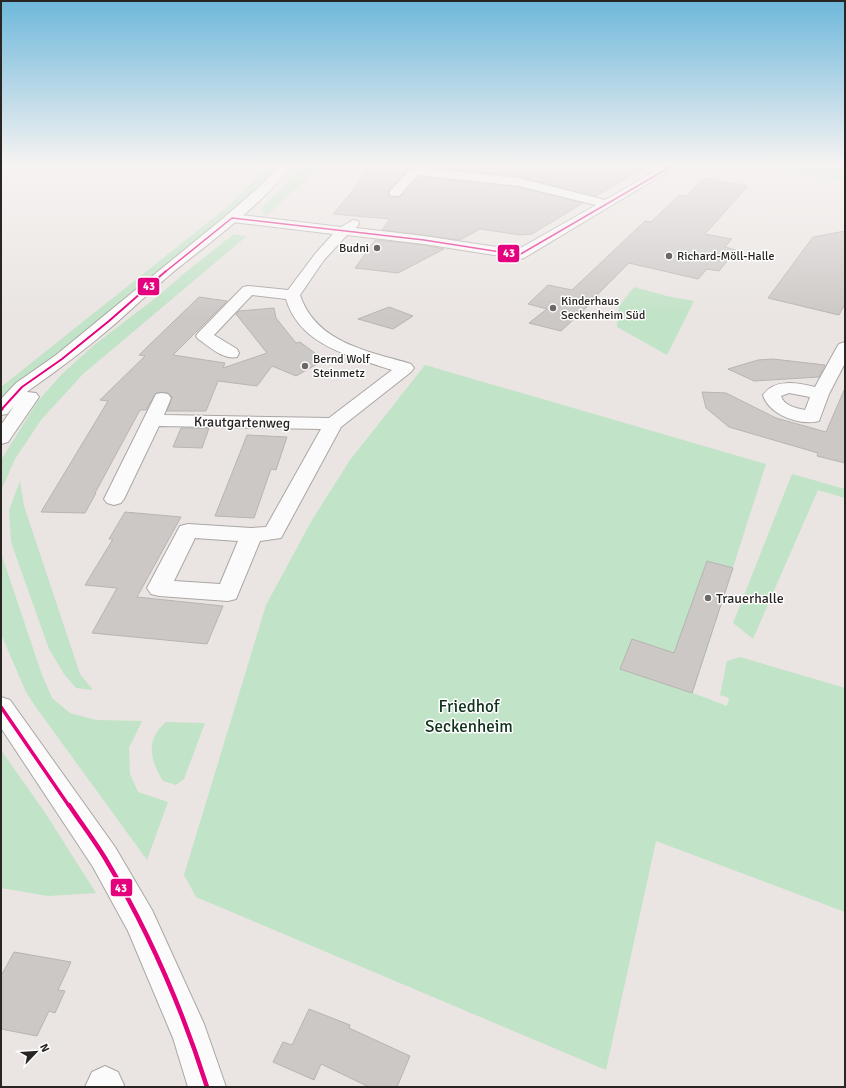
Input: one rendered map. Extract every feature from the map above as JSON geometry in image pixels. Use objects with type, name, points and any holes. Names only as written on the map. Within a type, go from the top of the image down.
[{"type":"street","points":[[239,218],[243,214]]},
{"type":"street","points":[[1,410],[22,387],[62,359],[109,321],[167,283],[244,214]]},
{"type":"street","points":[[239,218],[424,240],[520,248],[537,244],[589,214]]},
{"type":"street","points":[[292,295],[326,250],[344,230],[354,224],[367,222],[451,231]]},
{"type":"street","points":[[232,352],[204,336],[248,290],[292,295]]},
{"type":"street","points":[[251,536],[273,533],[333,424],[405,368],[349,350],[327,339],[309,325],[299,312],[292,295]]},
{"type":"street","points":[[820,394],[845,347]]},
{"type":"street","points":[[1,438],[36,389],[62,359]]},
{"type":"street","points":[[114,499],[162,398]]},
{"type":"street","name":"Krautgartenweg","points":[[152,420],[333,424]]},
{"type":"street","points":[[1,707],[104,857],[140,921],[191,1037],[207,1087]]},
{"type":"green space","points":[[219,214],[230,214],[106,318],[31,376],[1,405],[1,387]]},
{"type":"green space","points":[[234,234],[247,236],[83,374],[41,420],[15,459],[1,491],[1,460],[38,401],[62,374],[93,346],[158,296]]},
{"type":"green space","points":[[634,287],[667,296],[694,301],[667,355],[617,327],[619,306]]},
{"type":"green space","name":"Friedhof Seckenheim","points":[[425,365],[766,464],[693,693],[727,706],[729,698],[720,695],[727,661],[740,657],[845,688],[845,912],[656,841],[606,1070],[196,897],[184,875],[266,605],[312,520],[350,460]]},
{"type":"green space","points":[[792,474],[845,489],[845,498],[818,490],[753,639],[733,623]]},
{"type":"green space","points":[[20,481],[24,506],[80,674],[93,690],[76,688],[64,674],[49,649],[11,542],[9,510]]},
{"type":"green space","points":[[1,553],[41,672],[52,698],[70,713],[96,720],[142,721],[129,748],[130,774],[138,792],[168,802],[147,860],[26,692],[1,634]]},
{"type":"green space","points":[[166,722],[205,723],[184,779],[176,785],[163,781],[153,758],[152,743],[159,729]]},
{"type":"green space","points":[[1,750],[46,814],[96,893],[48,896],[1,888]]},
{"type":"building","points":[[333,214],[565,214],[532,234],[520,235],[480,229],[460,240],[382,230],[390,219]]},
{"type":"building","points":[[660,214],[723,214],[705,234],[732,239],[725,247],[736,250],[719,271],[707,269],[698,279],[629,263],[596,296],[599,296],[561,331],[529,323],[547,309],[528,304],[548,285],[572,290],[645,221],[651,222]]},
{"type":"building","points":[[845,231],[845,304],[839,315],[768,298],[813,237]]},
{"type":"building","points":[[375,240],[424,245],[444,249],[398,273],[355,268]]},
{"type":"building","points":[[199,297],[227,301],[173,355],[225,363],[223,368],[267,353],[236,314],[239,311],[274,308],[276,318],[296,343],[300,342],[324,360],[296,376],[272,366],[257,386],[218,381],[206,411],[167,411],[172,397],[168,393],[156,393],[146,410],[140,410],[85,513],[41,512],[108,401],[100,400],[145,356],[139,355]]},
{"type":"building","points":[[389,307],[413,316],[393,329],[358,319]]},
{"type":"building","points":[[773,359],[825,365],[819,377],[754,381],[728,369],[758,360]]},
{"type":"building","points":[[845,388],[845,463],[817,456],[818,453],[729,427],[706,408],[702,392],[726,393],[776,418],[826,432]]},
{"type":"building","points":[[181,428],[209,428],[202,448],[173,447]]},
{"type":"building","points":[[247,435],[287,437],[276,470],[271,469],[254,518],[215,516]]},
{"type":"building","points":[[125,512],[181,517],[137,597],[223,606],[207,644],[92,633],[117,588],[85,585],[113,539],[109,539]]},
{"type":"building","name":"Trauerhalle","points":[[707,561],[733,568],[692,693],[620,669],[632,639],[674,653]]},
{"type":"building","points":[[14,952],[71,962],[58,990],[65,991],[55,1013],[49,1011],[37,1036],[1,1029],[1,976]]},
{"type":"building","points":[[309,1009],[350,1025],[349,1028],[410,1056],[397,1087],[369,1087],[321,1064],[314,1080],[273,1062],[283,1042],[292,1045]]},
{"type":"transit line","name":"43","points":[[1,410],[22,387],[62,359],[109,321],[165,272],[232,218],[424,240],[519,255],[590,214]]},
{"type":"transit line","name":"43","points":[[1,707],[104,857],[140,921],[191,1037],[207,1087]]},
{"type":"place","name":"Budni","points":[[377,248]]},
{"type":"place","name":"Richard-Möll-Halle","points":[[669,256]]},
{"type":"place","name":"Kinderhaus Seckenheim Süd","points":[[553,308]]},
{"type":"place","name":"Bernd Wolf Steinmetz","points":[[305,366]]},
{"type":"place","name":"Trauerhalle","points":[[708,598]]}]
